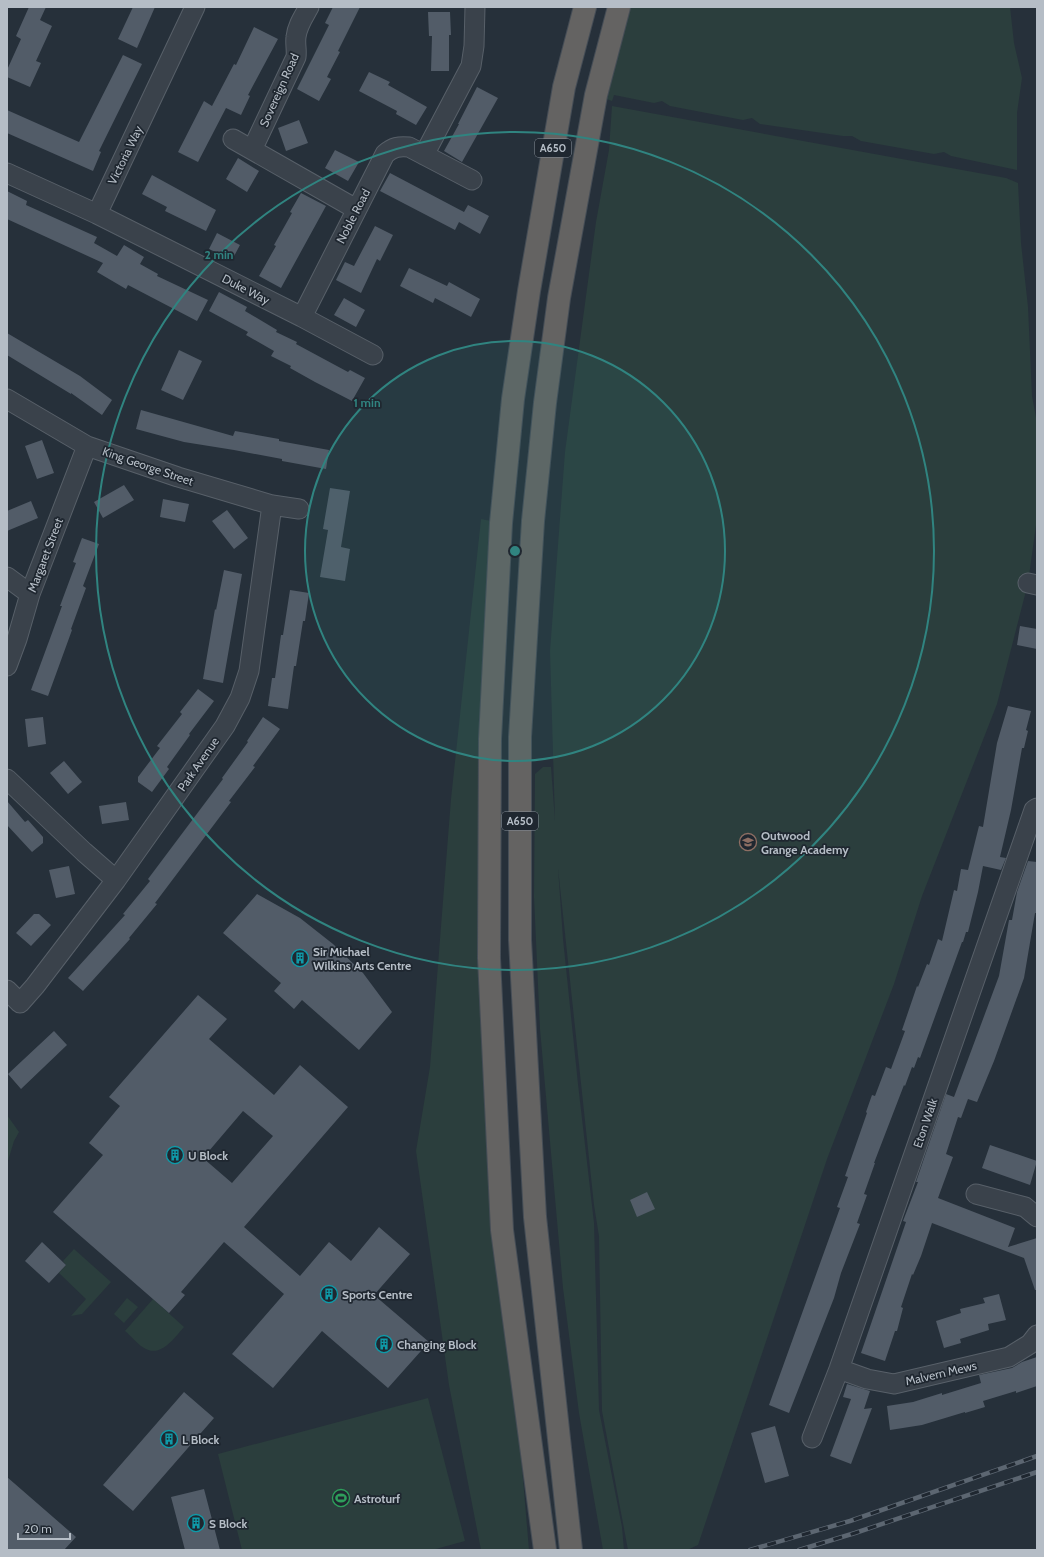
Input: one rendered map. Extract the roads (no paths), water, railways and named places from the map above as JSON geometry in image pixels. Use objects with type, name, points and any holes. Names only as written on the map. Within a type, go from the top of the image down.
[{"type":"highway","name":"A650","points":[[545,1550],[502,1230],[489,958],[490,739],[501,523],[513,399],[529,291],[564,87],[585,7]]},
{"type":"highway","name":"A650","points":[[570,1550],[535,1210],[520,940],[520,737],[533,521],[545,403],[555,328],[596,95],[619,7]]},
{"type":"street","name":"Victoria Way","points":[[96,214],[196,7]]},
{"type":"street","name":"Sovereign Road","points":[[252,150],[296,57],[296,38],[298,28],[309,7]]},
{"type":"street","points":[[424,155],[471,66],[474,46],[475,7]]},
{"type":"street","points":[[233,139],[356,209]]},
{"type":"street","name":"Noble Road","points":[[302,317],[356,209],[385,154],[391,148],[400,146],[409,147],[472,180]]},
{"type":"street","points":[[7,173],[96,214]]},
{"type":"street","name":"Duke Way","points":[[96,214],[302,317],[373,355]]},
{"type":"street","name":"King George Street","points":[[7,398],[87,446],[178,477],[272,505],[299,509]]},
{"type":"street","name":"Margaret Street","points":[[7,666],[17,639],[30,594],[87,446]]},
{"type":"street","name":"Park Avenue","points":[[7,990],[20,1003],[35,986],[116,880],[225,726],[240,698],[249,671],[272,505]]},
{"type":"street","points":[[7,577],[30,594]]},
{"type":"street","points":[[7,778],[84,852],[116,880]]},
{"type":"street","name":"Eton Walk","points":[[812,1438],[839,1369],[1034,810],[1037,808]]},
{"type":"street","points":[[976,1194],[1024,1207],[1037,1217]]},
{"type":"street","name":"Malvern Mews","points":[[839,1369],[867,1379],[894,1384],[1009,1357],[1030,1344],[1037,1335]]},
{"type":"railway","points":[[750,1550],[850,1521],[1037,1456]]},
{"type":"railway","points":[[799,1550],[855,1533],[1037,1472]]},
{"type":"place","name":"Outwood Grange Academy","points":[[748,842]]},
{"type":"place","name":"Sir Michael Wilkins Arts Centre","points":[[300,958]]},
{"type":"place","name":"U Block","points":[[175,1155]]},
{"type":"place","name":"Sports Centre","points":[[329,1294]]},
{"type":"place","name":"Changing Block","points":[[384,1344]]},
{"type":"place","name":"L Block","points":[[169,1439]]},
{"type":"place","name":"Astroturf","points":[[341,1498]]},
{"type":"place","name":"S Block","points":[[196,1523]]}]
